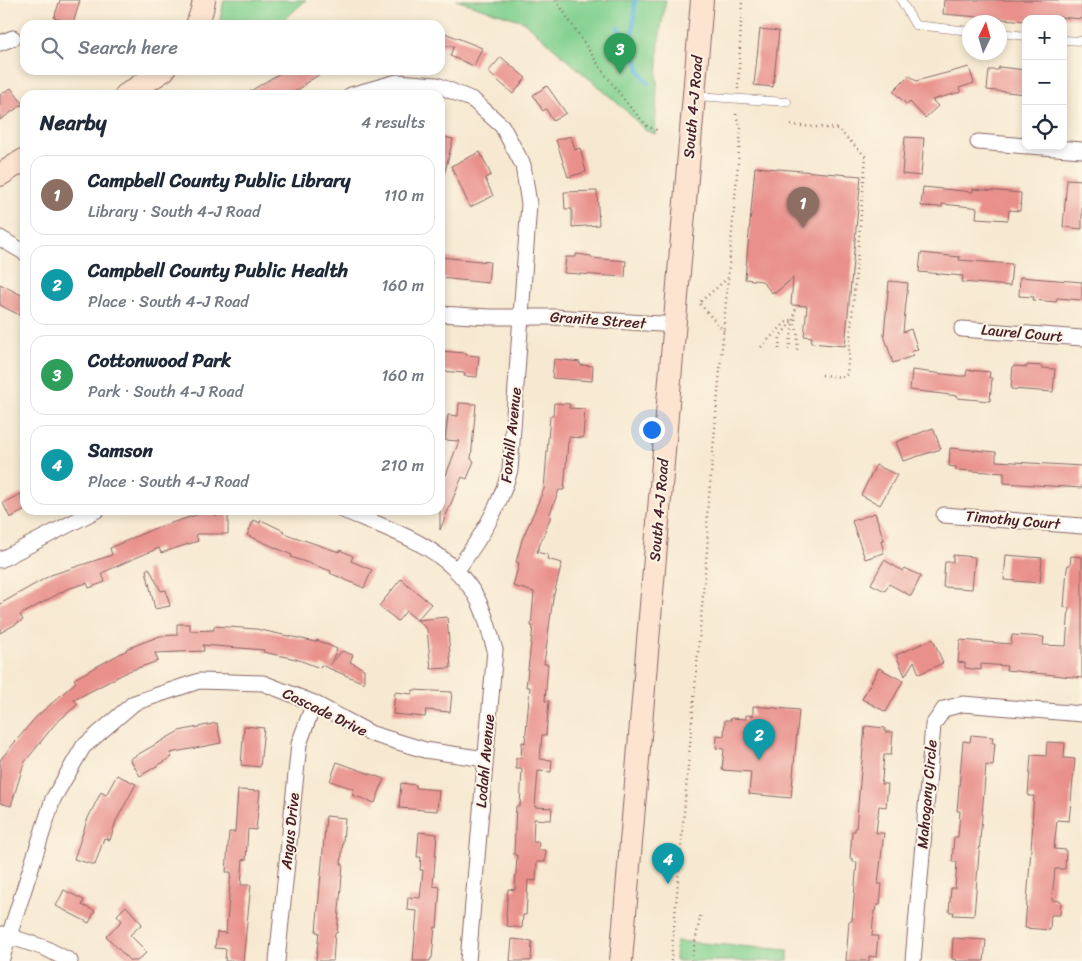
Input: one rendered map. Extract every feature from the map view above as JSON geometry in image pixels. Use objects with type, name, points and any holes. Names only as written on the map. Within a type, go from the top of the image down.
[{"type":"main road","points":[[199,20],[204,0]]},
{"type":"main road","name":"South 4-J Road","points":[[622,961],[702,0]]},
{"type":"main road","points":[[134,90],[156,75]]},
{"type":"main road","points":[[0,175],[20,162]]},
{"type":"street","name":"Foxhill Avenue","points":[[369,90],[397,82],[437,85],[473,100],[502,126],[523,165],[530,204],[510,470],[503,495],[490,520],[480,538],[457,570]]},
{"type":"street","points":[[978,142],[1022,146]]},
{"type":"street","points":[[1067,149],[1082,150]]},
{"type":"street","points":[[0,238],[20,250]]},
{"type":"street","name":"Granite Street","points":[[445,314],[490,317],[555,317],[675,325]]},
{"type":"street","name":"Laurel Court","points":[[962,328],[1082,338]]},
{"type":"street","name":"Timothy Court","points":[[944,514],[1082,526]]},
{"type":"street","points":[[0,560],[87,515]]},
{"type":"street","name":"Lodahl Avenue","points":[[355,515],[421,543],[457,570],[474,594],[486,619],[495,650],[468,961]]},
{"type":"street","name":"Cascade Drive","points":[[1,961],[5,935],[53,800],[83,747],[134,703],[199,681],[263,683],[314,703],[372,734],[425,750],[486,759]]},
{"type":"street","name":"Angus Drive","points":[[277,961],[300,744],[314,703]]},
{"type":"street","name":"Mahogany Circle","points":[[913,961],[933,725],[944,709],[963,704],[1082,714]]},
{"type":"street","points":[[5,935],[45,948],[70,961]]},
{"type":"lane","points":[[901,0],[915,25],[962,29]]},
{"type":"lane","points":[[1007,34],[1022,36]]},
{"type":"lane","points":[[1067,40],[1082,41]]},
{"type":"lane","points":[[694,96],[787,102]]},
{"type":"path","points":[[556,0],[602,70],[629,106],[648,127],[660,131]]},
{"type":"path","points":[[738,91],[742,0]]},
{"type":"path","points":[[672,961],[708,550],[709,531],[706,521],[706,509],[709,497],[741,128],[736,116],[736,107]]},
{"type":"path","points":[[791,125],[838,129],[866,156],[847,374],[844,376],[821,375]]},
{"type":"path","points":[[724,331],[699,303],[728,278]]},
{"type":"path","points":[[789,350],[796,305]]},
{"type":"path","points":[[761,347],[786,323],[795,318]]},
{"type":"path","points":[[779,349],[780,336],[795,318]]},
{"type":"path","points":[[795,318],[798,337],[797,350]]},
{"type":"path","points":[[691,961],[701,913]]},
{"type":"green space","points":[[224,0],[306,0],[284,20],[220,20]]},
{"type":"green space","points":[[456,0],[666,0],[659,39],[655,134],[645,130],[623,108],[523,21]]},
{"type":"green space","points":[[676,941],[788,950],[788,961],[675,961]]},
{"type":"building","points":[[60,0],[80,0],[74,20],[54,18]]},
{"type":"building","points":[[944,0],[1082,0],[1082,19],[1067,18],[1067,15],[1022,15],[1022,21],[1007,19],[1007,15],[943,14]]},
{"type":"building","points":[[760,29],[779,31],[773,87],[754,85]]},
{"type":"building","points":[[445,33],[482,48],[474,66],[450,56],[454,46],[445,46]]},
{"type":"building","points":[[501,57],[526,78],[513,94],[488,72]]},
{"type":"building","points":[[969,67],[974,83],[959,88],[961,92],[932,100],[938,106],[925,118],[910,102],[907,105],[893,91],[909,75],[916,81]]},
{"type":"building","points":[[999,67],[1022,70],[1022,94],[987,90],[989,70],[998,70]]},
{"type":"building","points":[[277,75],[319,75],[298,90],[252,90]]},
{"type":"building","points":[[547,86],[566,113],[553,121],[546,109],[543,111],[533,95]]},
{"type":"building","points":[[11,88],[20,100],[20,106],[0,120],[0,95]]},
{"type":"building","points":[[571,136],[575,150],[580,148],[586,172],[568,177],[556,140]]},
{"type":"building","points":[[445,137],[453,139],[445,171]]},
{"type":"building","points":[[905,137],[924,138],[921,176],[902,174]]},
{"type":"building","points":[[480,152],[491,175],[485,178],[493,196],[470,207],[451,166]]},
{"type":"building","points":[[755,167],[861,176],[845,346],[811,343],[812,337],[804,336],[807,306],[791,305],[793,278],[775,293],[774,291],[772,293],[762,281],[745,279]]},
{"type":"building","points":[[1067,179],[1082,180],[1082,229],[1063,227]]},
{"type":"building","points":[[923,187],[973,192],[973,189],[1021,193],[1020,211],[1009,210],[1008,220],[976,218],[977,208],[972,207],[942,204],[942,207],[921,206]]},
{"type":"building","points":[[597,191],[599,225],[572,227],[572,209],[565,209],[564,192]]},
{"type":"building","points":[[921,253],[960,257],[959,260],[1012,264],[1010,286],[962,282],[963,276],[919,272]]},
{"type":"building","points":[[576,254],[591,256],[591,258],[626,261],[625,277],[564,273],[566,257],[576,257]]},
{"type":"building","points":[[445,258],[490,262],[488,283],[445,279]]},
{"type":"building","points":[[1020,277],[1082,282],[1082,300],[1057,298],[1056,302],[1033,300],[1034,297],[1019,296]]},
{"type":"building","points":[[889,281],[908,283],[903,332],[911,329],[918,350],[912,351],[913,356],[893,363],[884,335]]},
{"type":"building","points":[[0,284],[20,294],[20,315],[0,305]]},
{"type":"building","points":[[445,351],[479,356],[477,377],[464,376],[465,373],[445,371]]},
{"type":"building","points":[[554,359],[580,362],[580,365],[593,366],[592,381],[552,378]]},
{"type":"building","points":[[1027,365],[1055,369],[1053,392],[1011,389],[1013,366],[1027,367]]},
{"type":"building","points":[[912,370],[959,376],[966,376],[967,370],[990,372],[989,378],[992,378],[990,401],[957,398],[958,396],[910,390]]},
{"type":"building","points":[[459,403],[476,404],[471,459],[474,461],[467,479],[462,477],[440,530],[440,515],[445,515],[445,475],[459,441],[445,440],[448,415],[458,416]]},
{"type":"building","points":[[554,403],[570,404],[569,408],[585,409],[583,438],[569,437],[564,490],[559,490],[537,552],[548,555],[547,559],[562,563],[553,598],[544,664],[548,664],[545,701],[549,701],[546,735],[542,735],[540,759],[552,760],[551,772],[538,771],[535,807],[552,808],[551,820],[534,819],[533,842],[539,842],[538,850],[546,850],[545,862],[537,862],[536,881],[528,880],[526,915],[523,915],[522,928],[507,926],[506,914],[508,889],[515,890],[517,855],[514,855],[516,806],[520,806],[522,769],[516,769],[516,758],[521,758],[522,742],[525,743],[530,687],[526,687],[533,626],[531,626],[534,592],[513,586],[519,563],[516,562],[522,540],[544,489],[550,416],[553,416]]},
{"type":"building","points":[[933,428],[941,449],[903,461],[896,442]]},
{"type":"building","points":[[950,448],[996,452],[996,461],[1082,466],[1082,488],[1004,483],[1004,473],[956,470],[956,467],[949,466]]},
{"type":"building","points":[[876,465],[897,475],[880,505],[861,495]]},
{"type":"building","points":[[20,494],[20,513],[10,518],[3,503]]},
{"type":"building","points":[[875,513],[884,540],[881,541],[884,553],[865,559],[852,521]]},
{"type":"building","points":[[196,515],[228,515],[228,534],[196,534],[198,541],[161,553],[159,548],[126,562],[102,573],[105,582],[89,588],[87,583],[67,589],[20,615],[23,620],[0,633],[0,604],[51,575],[112,555],[110,548],[153,529]]},
{"type":"building","points":[[254,520],[260,523],[261,520],[284,531],[283,533],[339,552],[340,550],[353,556],[351,561],[372,570],[364,588],[330,573],[331,571],[291,557],[292,555],[247,535]]},
{"type":"building","points":[[953,555],[975,557],[972,589],[943,587],[945,562],[953,562]]},
{"type":"building","points":[[1006,555],[1042,558],[1040,583],[1004,580]]},
{"type":"building","points":[[1071,556],[1082,557],[1082,678],[1006,670],[1007,666],[981,664],[981,670],[965,668],[965,663],[958,662],[960,640],[1011,644],[1012,635],[1044,637],[1043,645],[1066,646],[1069,608],[1064,607],[1067,569],[1068,565],[1070,565]]},
{"type":"building","points":[[884,560],[903,571],[905,568],[921,576],[911,596],[889,584],[885,591],[871,584]]},
{"type":"building","points":[[149,568],[161,591],[166,590],[170,606],[155,609],[146,570]]},
{"type":"building","points":[[401,579],[431,604],[417,620],[406,611],[398,621],[379,606]]},
{"type":"building","points":[[447,617],[451,668],[431,669],[427,629],[417,620]]},
{"type":"building","points":[[177,624],[190,624],[190,631],[214,630],[214,626],[256,629],[316,642],[317,640],[337,649],[330,665],[342,651],[353,655],[350,662],[364,669],[364,683],[321,665],[320,668],[296,659],[263,652],[264,650],[203,645],[204,651],[155,653],[158,661],[129,671],[74,700],[78,704],[55,724],[24,763],[11,806],[0,803],[0,760],[36,717],[76,682],[74,679],[126,649],[160,636],[177,635]]},
{"type":"building","points":[[933,639],[943,663],[919,674],[914,661],[905,676],[896,655]]},
{"type":"building","points":[[879,668],[903,681],[886,712],[862,699]]},
{"type":"building","points":[[413,690],[452,692],[450,712],[426,710],[425,717],[393,714],[395,692],[412,694]]},
{"type":"building","points":[[753,706],[799,710],[791,798],[749,794],[751,772],[722,770],[724,749],[716,748],[717,735],[724,736],[725,720],[731,720],[731,718],[746,719],[746,715],[753,716]]},
{"type":"building","points":[[217,723],[221,743],[170,753],[172,757],[140,776],[130,759],[179,731]]},
{"type":"building","points":[[244,726],[264,728],[260,767],[241,765]]},
{"type":"building","points":[[865,726],[885,728],[885,732],[893,732],[891,755],[884,755],[881,784],[888,784],[886,807],[879,806],[876,833],[884,833],[878,884],[882,884],[880,905],[877,905],[876,911],[874,911],[872,936],[878,936],[876,957],[869,956],[869,961],[846,961],[849,921],[852,921],[857,862],[853,862],[853,859],[850,859],[852,831],[855,831],[856,828]]},
{"type":"building","points":[[971,735],[993,737],[992,743],[995,743],[993,766],[986,765],[974,916],[953,915],[954,912],[949,912],[951,888],[955,888],[957,862],[952,862],[954,837],[958,837],[960,811],[957,811],[963,741],[970,742]]},
{"type":"building","points":[[1047,742],[1065,743],[1064,758],[1075,759],[1069,821],[1057,820],[1054,849],[1066,850],[1065,869],[1055,869],[1052,900],[1061,901],[1060,915],[1051,915],[1050,930],[1025,928],[1034,796],[1028,796],[1031,755],[1046,756]]},
{"type":"building","points":[[337,762],[384,779],[375,803],[352,795],[354,789],[330,781]]},
{"type":"building","points":[[117,775],[136,784],[116,821],[110,840],[104,838],[95,865],[74,859],[88,818],[101,792],[106,795]]},
{"type":"building","points":[[401,783],[416,785],[416,788],[439,790],[437,811],[399,808]]},
{"type":"building","points":[[238,790],[260,791],[256,830],[248,829],[246,860],[243,859],[241,885],[251,885],[243,961],[225,961],[226,949],[215,948],[217,932],[226,933],[231,872],[226,872],[229,832],[235,832]]},
{"type":"building","points":[[326,816],[345,818],[341,864],[343,864],[333,961],[316,961],[319,932],[316,932]]},
{"type":"building","points":[[419,832],[437,834],[433,886],[440,887],[437,928],[435,927],[432,958],[430,961],[413,961],[417,911],[407,910],[408,897],[420,898],[423,870],[420,870],[421,857],[417,857]]},
{"type":"building","points":[[64,890],[84,900],[82,905],[95,911],[89,923],[56,906]]},
{"type":"building","points":[[126,906],[142,924],[130,935],[147,952],[137,961],[130,961],[106,936],[122,921],[117,915]]},
{"type":"building","points":[[953,938],[986,940],[984,961],[956,961],[952,959]]},
{"type":"building","points":[[512,939],[532,941],[531,961],[510,961]]},
{"type":"waterway","points":[[632,44],[635,0]]},
{"type":"waterway","points":[[618,28],[629,40],[639,70],[648,83]]},
{"type":"place","name":"Cottonwood Park","points":[[620,74]]},
{"type":"place","name":"Campbell County Public Library","points":[[803,228]]},
{"type":"place","name":"Campbell County Public Health","points":[[759,760]]},
{"type":"place","name":"Samson","points":[[668,884]]}]
